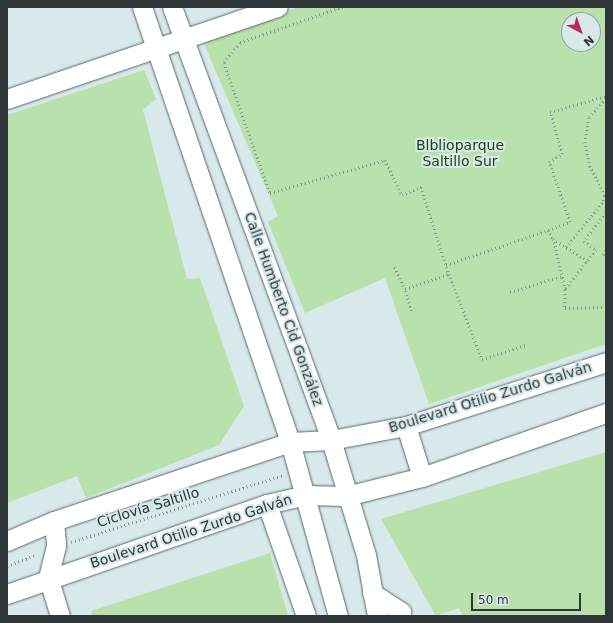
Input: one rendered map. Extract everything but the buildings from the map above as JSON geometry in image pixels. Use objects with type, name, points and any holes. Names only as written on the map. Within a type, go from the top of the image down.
[{"type":"street","points":[[142,7],[290,442],[338,616]]},
{"type":"street","name":"Calle Humberto Cid González","points":[[172,7],[332,440],[346,496],[366,555],[377,616]]},
{"type":"street","points":[[7,99],[278,7]]},
{"type":"street","name":"Boulevard Otilio Zurdo Galván","points":[[7,541],[54,521],[290,442],[332,440],[406,426],[606,362]]},
{"type":"street","name":"Boulevard Otilio Zurdo Galván","points":[[7,594],[48,577],[268,504],[305,495],[346,496],[422,477],[606,413]]},
{"type":"street","points":[[406,426],[422,477]]},
{"type":"street","points":[[268,504],[306,616]]},
{"type":"street","points":[[54,521],[56,546],[48,577],[60,616]]},
{"type":"street","points":[[372,593],[401,616]]},
{"type":"path","points":[[343,7],[240,42],[224,63],[270,193],[385,160],[402,195],[421,187],[449,274],[482,359],[526,345]]},
{"type":"path","points":[[446,265],[570,222],[550,162],[562,154],[550,112],[606,98]]},
{"type":"path","points":[[566,247],[602,203],[605,196],[590,166],[585,142],[589,118],[606,98]]},
{"type":"path","points":[[602,203],[606,204]]},
{"type":"path","points":[[566,290],[596,250],[584,241],[606,213]]},
{"type":"path","points":[[548,230],[553,239],[566,290],[565,308],[606,307]]},
{"type":"path","points":[[553,239],[588,261]]},
{"type":"path","points":[[603,254],[606,250]]},
{"type":"path","points":[[395,267],[405,288],[411,311]]},
{"type":"path","points":[[405,288],[449,274]]},
{"type":"path","points":[[510,292],[562,276]]},
{"type":"path","name":"Ciclovía Saltillo","points":[[7,566],[56,546],[297,471]]},
{"type":"green space","name":"Blblioparque Saltillo Sur","points":[[299,7],[606,7],[606,344],[429,404],[385,278],[305,313],[268,222],[278,216],[202,39]]},
{"type":"green space","points":[[144,70],[156,99],[143,110],[187,279],[200,278],[244,406],[219,445],[86,498],[77,476],[7,503],[7,115]]},
{"type":"green space","points":[[606,452],[606,616],[463,616],[459,608],[436,616],[381,519]]},
{"type":"green space","points":[[270,553],[288,616],[92,616],[91,611]]}]
